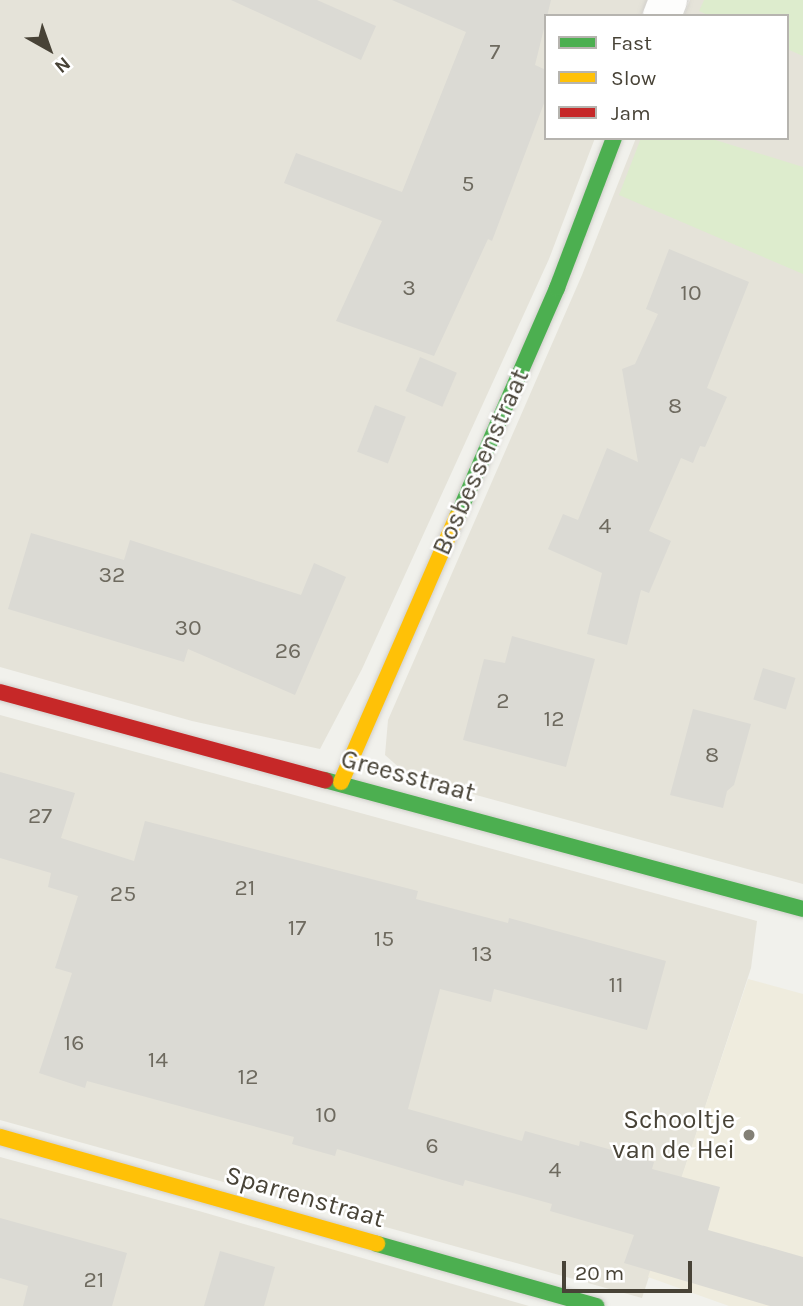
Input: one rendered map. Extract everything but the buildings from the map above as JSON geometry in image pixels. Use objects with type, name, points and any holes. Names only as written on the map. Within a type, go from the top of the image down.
[{"type":"street","name":"Bosbessenstraat","points":[[341,782],[557,288],[613,140]]},
{"type":"street","name":"Greesstraat","points":[[0,692],[803,909]]},
{"type":"street","name":"Sparrenstraat","points":[[0,1138],[596,1306]]},
{"type":"shaded area","points":[[0,0],[647,0],[642,14],[544,14],[544,140],[594,140],[549,259],[362,669],[320,749],[192,721],[0,667]]},
{"type":"shaded area","points":[[690,0],[803,0],[803,884],[410,777],[385,755],[388,720],[582,275],[635,140],[789,140],[789,14],[685,14]]},
{"type":"shaded area","points":[[0,715],[757,921],[751,968],[642,1298],[0,1120]]},
{"type":"shaded area","name":"Schooltje van de Hei","points":[[748,979],[803,994],[803,1306],[729,1306],[648,1277]]},
{"type":"shaded area","points":[[0,1157],[199,1211],[529,1306],[0,1306]]},
{"type":"green space","points":[[704,0],[803,0],[803,56],[789,50],[789,14],[706,14],[699,11]]},
{"type":"green space","points":[[640,140],[715,140],[803,167],[803,274],[619,195]]},
{"type":"traffic: fast","points":[[457,517],[557,288],[613,140]]},
{"type":"traffic: fast","points":[[325,780],[803,909]]},
{"type":"traffic: fast","points":[[377,1244],[596,1306]]},
{"type":"traffic: slow","points":[[341,782],[457,517]]},
{"type":"traffic: slow","points":[[0,1137],[377,1244]]},
{"type":"traffic: jam","points":[[0,692],[325,780]]},
{"type":"place","name":"Schooltje van de Hei","points":[[749,1135]]}]
